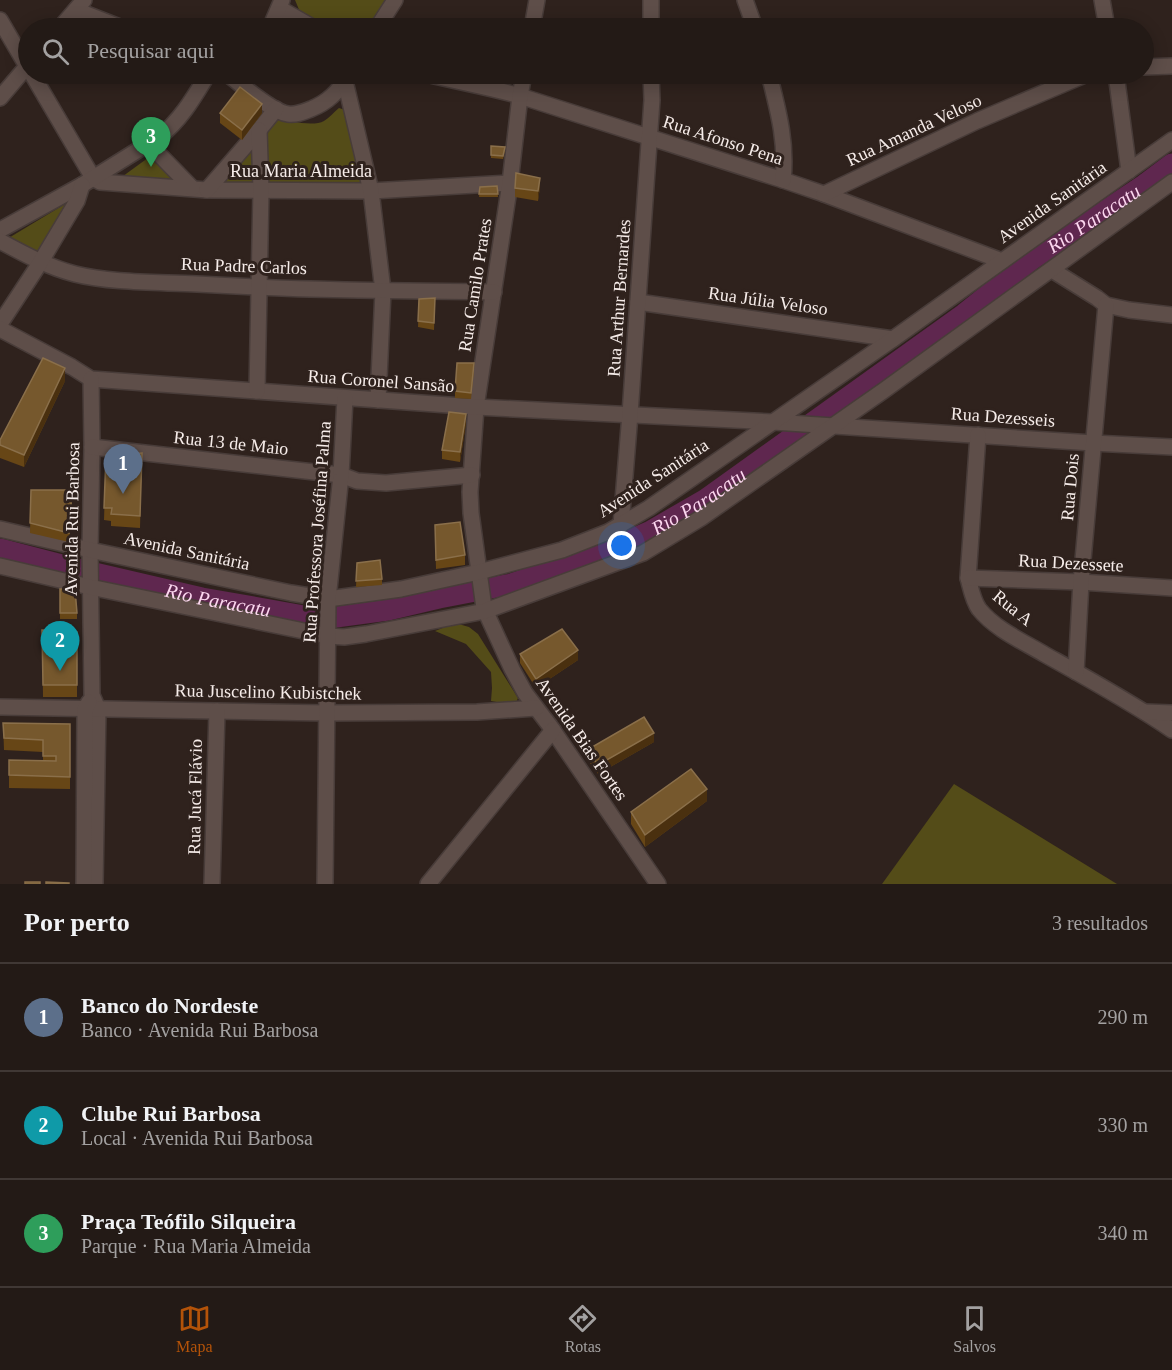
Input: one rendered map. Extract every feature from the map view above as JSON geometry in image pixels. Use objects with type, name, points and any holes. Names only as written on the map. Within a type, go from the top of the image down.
[{"type":"street","points":[[383,18],[395,0]]},
{"type":"street","points":[[534,18],[537,0]]},
{"type":"street","points":[[651,0],[651,18]]},
{"type":"street","points":[[745,0],[751,18]]},
{"type":"street","points":[[1101,0],[1105,18]]},
{"type":"street","points":[[275,18],[281,4],[300,18]]},
{"type":"street","points":[[69,18],[80,5],[104,18]]},
{"type":"street","points":[[0,20],[18,50]]},
{"type":"street","points":[[1154,67],[1172,66]]},
{"type":"street","points":[[0,98],[18,79]]},
{"type":"street","points":[[37,84],[88,182]]},
{"type":"street","points":[[0,230],[88,182],[159,137],[171,128],[183,114],[202,84]]},
{"type":"street","points":[[250,84],[276,109],[286,114],[299,114],[325,103],[342,84]]},
{"type":"street","points":[[348,84],[371,191],[383,291],[378,400]]},
{"type":"street","name":"Rua Afonso Pena","points":[[468,84],[520,96],[783,180],[1002,261]]},
{"type":"street","name":"Rua Camilo Prates","points":[[485,609],[471,513],[472,475],[477,407],[522,84]]},
{"type":"street","name":"Rua Arthur Bernardes","points":[[621,525],[651,84]]},
{"type":"street","points":[[771,84],[782,132],[785,160],[783,180]]},
{"type":"street","name":"Rua Amanda Veloso","points":[[824,194],[977,121],[1063,84]]},
{"type":"street","points":[[1117,84],[1129,171]]},
{"type":"street","points":[[148,143],[200,189],[260,130],[276,109]]},
{"type":"street","points":[[257,391],[260,130]]},
{"type":"street","name":"Avenida Sanitária","points":[[0,566],[90,570],[291,593],[328,602],[480,576],[590,540],[649,508],[893,339],[1172,140]]},
{"type":"street","points":[[0,324],[40,263],[88,182]]},
{"type":"street","name":"Rua Maria Almeida","points":[[88,182],[200,189],[371,191],[510,183]]},
{"type":"street","name":"Avenida Sanitária","points":[[0,529],[90,570],[344,637],[485,609],[643,553],[701,518],[883,391],[1172,182]]},
{"type":"street","name":"Rua Padre Carlos","points":[[0,241],[40,263],[85,276],[115,280],[259,288],[494,292]]},
{"type":"street","points":[[1052,270],[1106,305],[1172,315]]},
{"type":"street","name":"Rua Júlia Veloso","points":[[638,302],[893,339]]},
{"type":"street","name":"Rua Dois","points":[[1076,672],[1081,582],[1106,305]]},
{"type":"street","name":"Rua Coronel Sansão","points":[[0,329],[72,366],[91,379],[477,407],[773,422]]},
{"type":"street","name":"Avenida Rui Barbosa","points":[[91,379],[90,570],[95,884]]},
{"type":"street","name":"Rua Professora Joséfina Palma","points":[[325,884],[328,602],[341,475],[345,398]]},
{"type":"street","name":"Rua Dezesseis","points":[[773,422],[1172,447]]},
{"type":"street","name":"Rua A","points":[[978,435],[968,578],[977,607],[1009,633],[1172,730]]},
{"type":"street","name":"Rua 13 de Maio","points":[[92,447],[341,475],[357,481],[386,483],[472,475]]},
{"type":"street","name":"Rua Dezessete","points":[[968,578],[1172,588]]},
{"type":"street","name":"Avenida Bias Fortes","points":[[485,609],[512,669],[536,708],[658,884]]},
{"type":"street","name":"Avenida Rui Barbosa","points":[[84,884],[92,704]]},
{"type":"street","name":"Rua Juscelino Kubistchek","points":[[0,707],[92,704],[217,711],[327,713],[477,712],[536,708]]},
{"type":"street","name":"Rua Jucá Flávio","points":[[212,884],[217,711]]},
{"type":"street","points":[[1145,712],[1172,713]]},
{"type":"street","points":[[428,884],[553,730]]},
{"type":"shaded area","points":[[295,0],[385,0],[374,18],[312,18],[300,12]]},
{"type":"shaded area","points":[[339,108],[345,110],[362,182],[358,186],[271,185],[264,182],[264,136],[276,117],[300,123],[319,123]]},
{"type":"shaded area","points":[[256,140],[258,185],[216,185]]},
{"type":"shaded area","points":[[152,155],[183,183],[119,179]]},
{"type":"shaded area","points":[[70,201],[37,258],[7,239]]},
{"type":"shaded area","points":[[455,623],[469,627],[478,634],[518,698],[515,705],[491,701],[491,672],[466,644],[435,631]]},
{"type":"shaded area","points":[[954,784],[1117,884],[882,884]]},
{"type":"building","points":[[240,87],[262,104],[242,130],[220,113]]},
{"type":"building","points":[[491,146],[505,147],[503,156],[491,155]]},
{"type":"building","points":[[516,173],[540,178],[538,191],[515,188]]},
{"type":"building","points":[[497,186],[498,194],[479,194],[480,187]]},
{"type":"building","points":[[435,298],[434,323],[418,321],[419,299]]},
{"type":"building","points":[[43,358],[65,368],[24,455],[0,445],[0,440]]},
{"type":"building","points":[[457,363],[474,363],[471,393],[455,391]]},
{"type":"building","points":[[449,412],[466,414],[460,452],[442,450]]},
{"type":"building","points":[[142,453],[140,516],[111,514],[112,508],[104,508],[106,455]]},
{"type":"building","points":[[31,490],[72,490],[69,533],[30,523]]},
{"type":"building","points":[[460,522],[465,555],[436,560],[435,525]]},
{"type":"building","points":[[380,560],[382,579],[356,581],[357,563]]},
{"type":"building","points":[[60,589],[75,589],[77,613],[60,613]]},
{"type":"building","points":[[562,629],[578,650],[536,679],[520,654]]},
{"type":"building","points":[[42,630],[77,632],[77,685],[43,685]]},
{"type":"building","points":[[644,717],[654,733],[598,765],[587,750]]},
{"type":"building","points":[[3,723],[70,724],[70,777],[9,775],[9,760],[56,761],[56,756],[43,756],[43,740],[4,738]]},
{"type":"building","points":[[691,769],[707,789],[645,835],[631,812]]},
{"type":"building","points":[[25,882],[40,882],[40,884],[25,884]]},
{"type":"building","points":[[46,882],[69,883],[69,884],[46,884]]},
{"type":"waterway","name":"Rio Paracatu","points":[[0,549],[202,598],[321,619],[388,610],[511,584],[591,557],[649,532],[706,499],[964,314],[1031,260],[1172,164]]},
{"type":"place","name":"Praça Teófilo Silqueira","points":[[151,167]]},
{"type":"place","name":"Banco do Nordeste","points":[[123,494]]},
{"type":"place","name":"Clube Rui Barbosa","points":[[60,671]]}]
